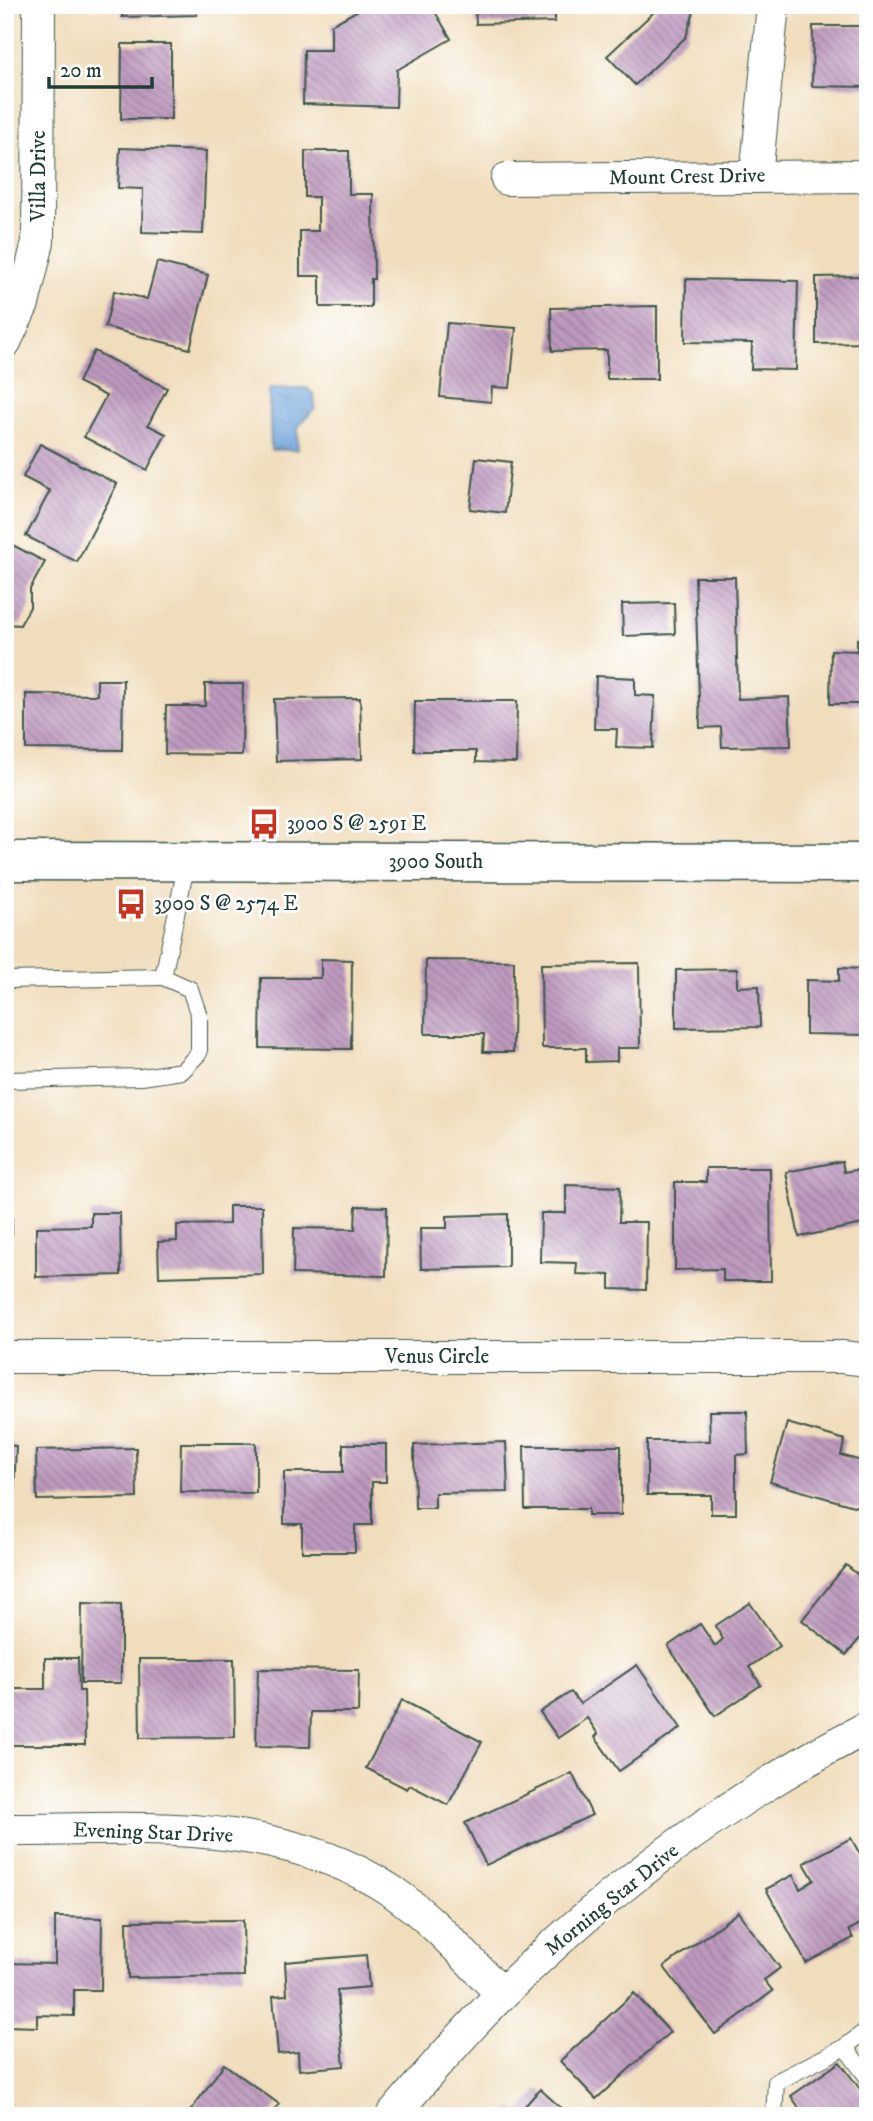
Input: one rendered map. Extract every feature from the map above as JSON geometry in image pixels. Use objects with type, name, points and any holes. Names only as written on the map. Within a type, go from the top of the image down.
[{"type":"main road","name":"3900 South","points":[[5,861],[868,863]]},
{"type":"street","name":"Villa Drive","points":[[5,342],[23,304],[38,242],[39,5]]},
{"type":"street","points":[[756,177],[773,5]]},
{"type":"street","name":"Mount Crest Drive","points":[[507,179],[868,176]]},
{"type":"street","name":"Venus Circle","points":[[5,1357],[842,1357],[868,1360]]},
{"type":"street","name":"Morning Star Drive","points":[[392,2116],[502,1994],[555,1945],[665,1854],[787,1773],[868,1727]]},
{"type":"street","name":"Evening Star Drive","points":[[5,1830],[215,1832],[304,1850],[356,1871],[393,1893],[428,1920],[502,1994]]},
{"type":"lane","points":[[163,977],[187,862]]},
{"type":"lane","points":[[5,980],[163,977],[190,989],[199,1016],[199,1053],[182,1071],[142,1077],[5,1080]]},
{"type":"lane","points":[[774,2116],[776,2082],[845,2047],[868,2029]]},
{"type":"lane","points":[[845,2047],[868,2078]]},
{"type":"water","points":[[269,388],[307,388],[314,395],[315,408],[298,427],[298,450],[271,450]]},
{"type":"building","points":[[122,5],[197,5],[197,15],[122,17]]},
{"type":"building","points":[[358,5],[431,5],[451,39],[397,70],[396,107],[303,104],[304,50],[331,50],[331,25],[360,9]]},
{"type":"building","points":[[475,5],[555,5],[555,22],[476,24]]},
{"type":"building","points":[[657,5],[696,5],[686,37],[635,85],[607,56],[655,11]]},
{"type":"building","points":[[813,26],[868,26],[868,87],[812,86]]},
{"type":"building","points":[[122,44],[171,44],[171,119],[121,119]]},
{"type":"building","points":[[120,148],[206,151],[203,234],[142,232],[143,189],[118,188]]},
{"type":"building","points":[[305,151],[349,151],[349,194],[373,194],[374,279],[371,279],[371,307],[320,307],[320,276],[300,276],[300,231],[318,231],[318,197],[305,197]]},
{"type":"building","points":[[157,262],[208,275],[190,349],[105,327],[114,291],[147,299]]},
{"type":"building","points":[[868,276],[868,343],[816,344],[816,277]]},
{"type":"building","points":[[686,279],[798,281],[796,370],[751,369],[752,343],[685,342]]},
{"type":"building","points":[[657,306],[657,379],[607,379],[607,350],[552,351],[551,308]]},
{"type":"building","points":[[447,323],[516,328],[510,388],[492,387],[491,402],[440,397]]},
{"type":"building","points":[[94,351],[167,388],[148,425],[166,434],[147,470],[84,437],[106,396],[78,382]]},
{"type":"building","points":[[40,444],[117,484],[77,562],[26,536],[50,491],[23,477]]},
{"type":"building","points":[[476,458],[511,462],[505,513],[470,509]]},
{"type":"building","points":[[5,541],[45,562],[30,589],[30,607],[20,625],[5,624]]},
{"type":"building","points":[[695,577],[735,577],[738,699],[789,697],[791,746],[722,747],[721,727],[700,728]]},
{"type":"building","points":[[674,603],[675,634],[623,636],[622,604]]},
{"type":"building","points":[[857,639],[868,640],[868,704],[830,704],[831,650],[857,651]]},
{"type":"building","points":[[596,676],[635,678],[635,695],[655,696],[653,748],[616,747],[617,729],[594,729]]},
{"type":"building","points":[[97,680],[123,680],[122,750],[26,749],[26,694],[97,695]]},
{"type":"building","points":[[205,684],[243,684],[242,755],[165,754],[166,706],[205,706]]},
{"type":"building","points":[[360,698],[362,759],[276,761],[274,699]]},
{"type":"building","points":[[415,701],[517,701],[516,763],[476,762],[476,751],[414,751]]},
{"type":"building","points":[[321,959],[352,960],[351,1049],[260,1048],[261,978],[321,978]]},
{"type":"building","points":[[426,960],[514,961],[513,1052],[483,1052],[484,1034],[425,1034]]},
{"type":"building","points":[[639,963],[640,1048],[617,1048],[617,1061],[586,1062],[586,1048],[542,1048],[541,964]]},
{"type":"building","points":[[839,968],[868,969],[868,1035],[806,1034],[806,980],[839,981]]},
{"type":"building","points":[[737,969],[737,987],[759,986],[760,1027],[676,1028],[676,970]]},
{"type":"building","points":[[842,1161],[844,1172],[867,1168],[868,1223],[799,1237],[786,1172]]},
{"type":"building","points":[[706,1168],[770,1168],[771,1281],[723,1281],[723,1269],[675,1270],[675,1182],[706,1182]]},
{"type":"building","points":[[566,1185],[620,1187],[619,1222],[647,1222],[646,1290],[610,1289],[610,1275],[576,1274],[577,1263],[540,1262],[541,1213],[566,1213]]},
{"type":"building","points":[[5,1186],[12,1186],[12,1234],[5,1234]]},
{"type":"building","points":[[229,1206],[262,1206],[263,1274],[159,1277],[158,1242],[177,1241],[177,1225],[229,1224]]},
{"type":"building","points":[[356,1206],[387,1207],[386,1276],[293,1274],[294,1228],[355,1229]]},
{"type":"building","points":[[91,1213],[120,1213],[121,1275],[36,1277],[36,1227],[91,1226]]},
{"type":"building","points":[[508,1214],[508,1267],[421,1269],[420,1228],[447,1228],[447,1216]]},
{"type":"building","points":[[709,1411],[747,1411],[748,1454],[736,1455],[736,1514],[711,1514],[711,1495],[647,1495],[647,1441],[710,1441]]},
{"type":"building","points":[[787,1423],[845,1440],[841,1455],[868,1463],[868,1494],[864,1509],[770,1482]]},
{"type":"building","points":[[506,1442],[508,1492],[435,1493],[435,1508],[415,1508],[414,1445]]},
{"type":"building","points":[[181,1443],[256,1443],[256,1493],[180,1492]]},
{"type":"building","points":[[343,1444],[386,1444],[386,1482],[372,1482],[372,1525],[355,1525],[355,1552],[302,1552],[302,1524],[284,1524],[284,1472],[343,1472]]},
{"type":"building","points":[[5,1445],[16,1446],[14,1495],[5,1495]]},
{"type":"building","points":[[524,1446],[621,1446],[621,1515],[588,1515],[588,1509],[525,1509]]},
{"type":"building","points":[[136,1448],[137,1498],[37,1500],[36,1450]]},
{"type":"building","points":[[868,1561],[868,1629],[846,1655],[802,1620],[846,1565],[857,1574]]},
{"type":"building","points":[[82,1603],[121,1604],[121,1683],[81,1683]]},
{"type":"building","points":[[750,1603],[780,1646],[749,1667],[761,1685],[715,1716],[668,1646],[700,1624],[715,1646],[723,1639],[715,1626]]},
{"type":"building","points":[[45,1658],[78,1658],[79,1691],[84,1691],[85,1745],[5,1745],[5,1689],[45,1689]]},
{"type":"building","points":[[139,1659],[234,1659],[235,1737],[140,1738]]},
{"type":"building","points":[[637,1665],[681,1728],[619,1771],[595,1737],[598,1734],[587,1718],[558,1738],[540,1712],[571,1692],[580,1704]]},
{"type":"building","points":[[258,1669],[359,1670],[358,1712],[311,1712],[310,1747],[256,1746]]},
{"type":"building","points":[[402,1700],[482,1742],[448,1805],[410,1785],[407,1789],[366,1768]]},
{"type":"building","points":[[572,1773],[592,1815],[486,1865],[465,1823]]},
{"type":"building","points":[[851,1838],[868,1869],[868,1920],[849,1930],[853,1938],[806,1963],[766,1889],[793,1875],[800,1889],[814,1880],[804,1863]]},
{"type":"building","points":[[738,1912],[780,1968],[764,1980],[773,1991],[715,2034],[664,1967]]},
{"type":"building","points":[[55,1917],[102,1918],[101,1990],[74,1990],[74,2016],[37,2015],[37,2027],[6,2026],[6,1963],[55,1964]]},
{"type":"building","points":[[243,1920],[244,1976],[128,1978],[127,1921]]},
{"type":"building","points":[[366,1955],[369,1987],[337,1990],[344,2066],[299,2070],[298,2052],[278,2054],[273,1996],[287,1995],[285,1962]]},
{"type":"building","points":[[634,1993],[670,2032],[596,2099],[560,2061]]},
{"type":"building","points":[[840,2062],[868,2100],[868,2116],[805,2116],[791,2096]]},
{"type":"building","points":[[224,2064],[279,2104],[270,2116],[187,2116]]},
{"type":"building","points":[[540,2089],[570,2116],[505,2116],[512,2108],[518,2114]]},
{"type":"place","name":"3900 S @ 2591 E","points":[[264,824]]},
{"type":"place","name":"3900 S @ 2574 E","points":[[131,904]]}]
